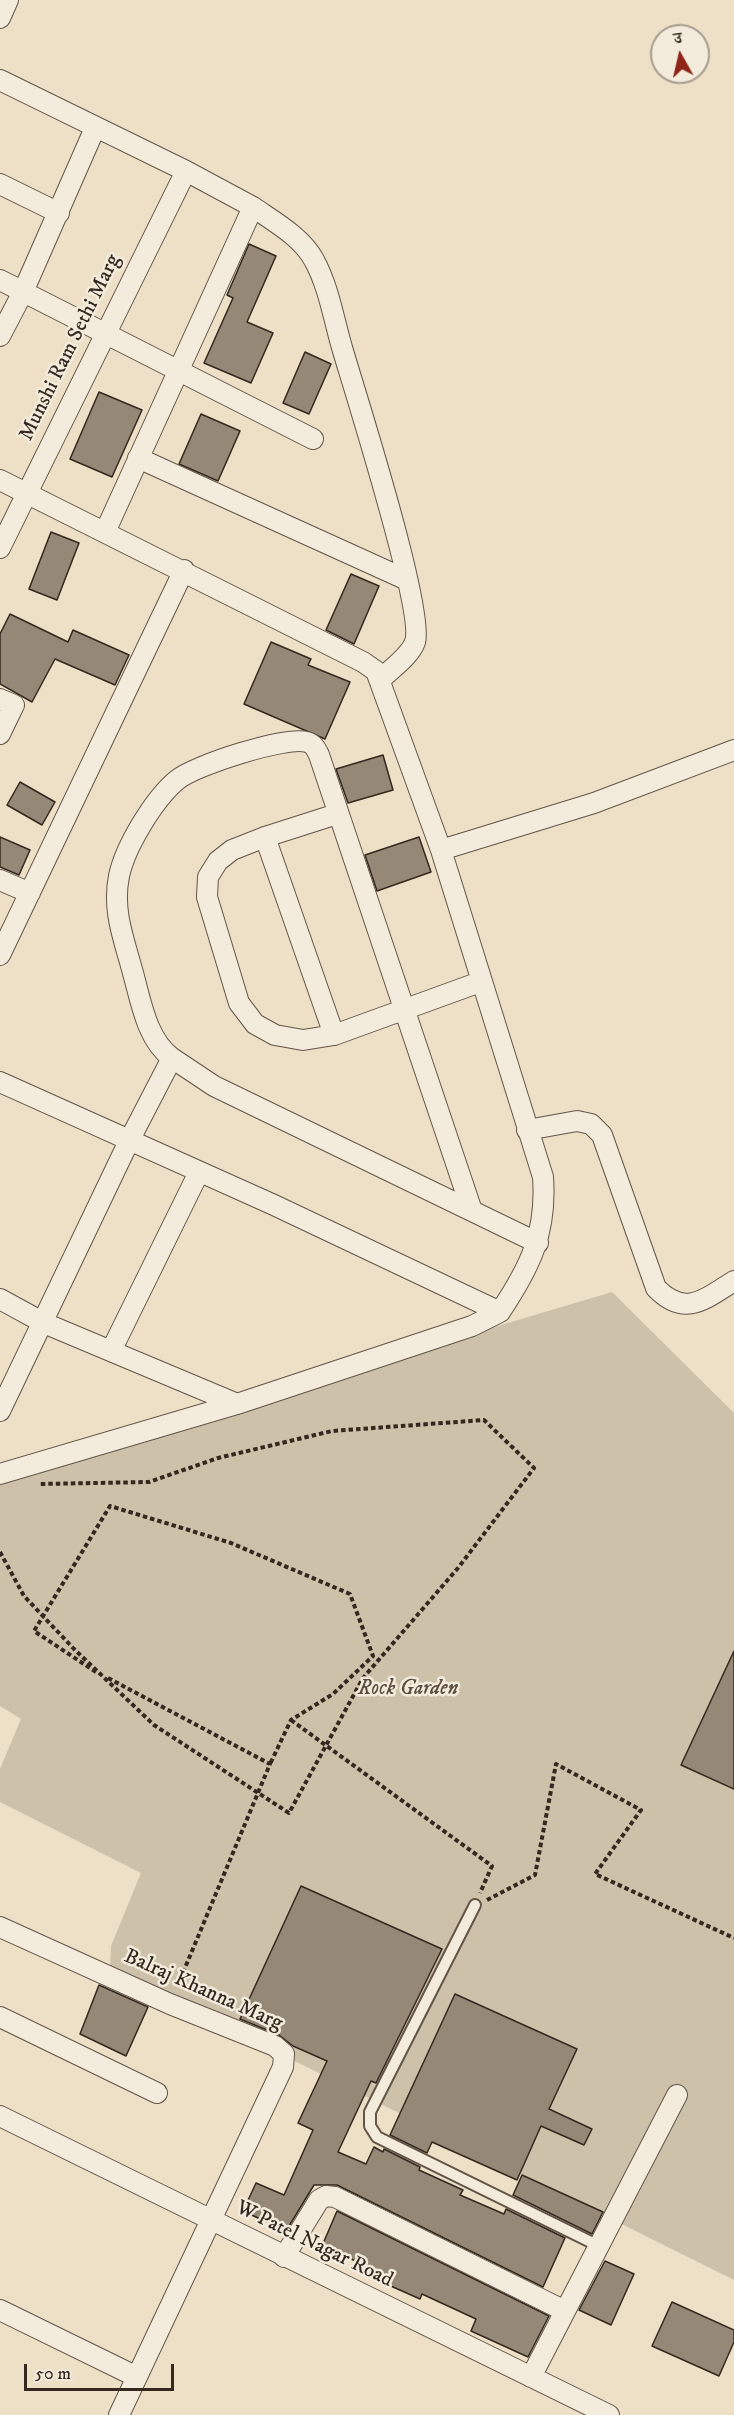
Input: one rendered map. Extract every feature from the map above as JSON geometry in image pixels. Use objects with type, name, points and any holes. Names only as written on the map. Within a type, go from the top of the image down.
[{"type":"street","points":[[0,18],[8,0]]},
{"type":"street","points":[[0,80],[186,171],[253,207],[298,241],[317,265],[407,580],[416,633],[415,642],[381,679]]},
{"type":"street","points":[[0,336],[23,292],[95,128]]},
{"type":"street","name":"Munshi Ram Sethi Marg","points":[[0,548],[186,171]]},
{"type":"street","points":[[0,184],[59,213]]},
{"type":"street","points":[[105,532],[253,207]]},
{"type":"street","points":[[0,280],[313,439]]},
{"type":"street","points":[[138,458],[407,580]]},
{"type":"street","points":[[0,480],[184,570],[363,662],[376,671],[381,679],[441,850],[480,982],[543,1177],[543,1222],[538,1243],[522,1280],[500,1312],[472,1326],[237,1404],[0,1474]]},
{"type":"street","points":[[0,955],[184,570]]},
{"type":"street","points":[[0,699],[14,705],[0,734]]},
{"type":"street","points":[[472,1210],[406,1010],[314,745],[301,741],[228,757],[178,779],[166,791],[136,835],[123,861],[115,910],[142,1008],[161,1050],[214,1086],[538,1243]]},
{"type":"street","points":[[441,850],[594,803],[734,750]]},
{"type":"street","points":[[337,814],[232,850],[218,861],[208,877],[207,897],[240,1003],[255,1024],[275,1035],[303,1040],[334,1035],[480,982]]},
{"type":"street","points":[[265,837],[334,1035]]},
{"type":"street","points":[[0,880],[30,893]]},
{"type":"street","points":[[1,1405],[44,1323],[129,1141],[172,1058]]},
{"type":"street","points":[[0,1082],[500,1312]]},
{"type":"street","points":[[527,1130],[577,1121],[591,1124],[602,1135],[656,1288],[668,1300],[682,1304],[700,1302],[734,1281]]},
{"type":"street","points":[[111,1351],[199,1172]]},
{"type":"street","points":[[0,1299],[44,1323],[237,1404]]},
{"type":"street","name":"Balraj Khanna Marg","points":[[0,1928],[170,2004],[275,2046],[284,2054],[283,2067],[211,2222]]},
{"type":"street","points":[[0,2017],[157,2093]]},
{"type":"street","points":[[531,2377],[677,2095]]},
{"type":"street","name":"W Patel Nagar Road","points":[[0,2116],[211,2222],[609,2415]]},
{"type":"street","points":[[284,2257],[319,2200],[326,2196],[335,2197],[565,2311]]},
{"type":"street","points":[[119,2415],[211,2222]]},
{"type":"street","points":[[0,2310],[137,2377]]},
{"type":"lane","points":[[475,1905],[370,2112],[369,2126],[377,2137],[599,2246]]},
{"type":"path","points":[[0,1552],[24,1596],[74,1649],[154,1725],[289,1813],[363,1678],[458,1568],[534,1468],[484,1420],[332,1431],[218,1458],[149,1482],[34,1484]]},
{"type":"path","points":[[170,2004],[270,1764],[291,1720],[333,1694],[373,1656],[350,1594],[231,1543],[110,1506],[34,1631],[97,1673],[270,1764]]},
{"type":"path","points":[[291,1720],[492,1866],[475,1905]]},
{"type":"path","points":[[475,1905],[535,1875],[556,1764],[640,1810],[595,1874],[734,1938]]},
{"type":"green space","name":"Rock Garden","points":[[612,1292],[734,1413],[734,2280],[110,1969],[111,1946],[141,1873],[0,1802],[0,1769],[21,1719],[0,1706],[0,1474]]},
{"type":"building","points":[[249,244],[276,256],[247,322],[273,333],[251,383],[204,363],[233,298],[227,295]]},
{"type":"building","points":[[305,352],[331,364],[309,414],[283,403]]},
{"type":"building","points":[[99,392],[142,410],[112,477],[70,459]]},
{"type":"building","points":[[201,414],[240,431],[218,481],[179,464]]},
{"type":"building","points":[[51,532],[79,543],[57,600],[29,589]]},
{"type":"building","points":[[351,574],[379,586],[354,644],[326,630]]},
{"type":"building","points":[[10,614],[68,642],[73,630],[129,655],[115,685],[55,659],[32,702],[0,684],[0,634]]},
{"type":"building","points":[[271,642],[311,659],[308,665],[350,682],[325,739],[244,704]]},
{"type":"building","points":[[383,755],[393,790],[348,803],[336,769]]},
{"type":"building","points":[[20,782],[55,802],[42,825],[7,805]]},
{"type":"building","points":[[0,837],[30,850],[19,875],[0,867]]},
{"type":"building","points":[[419,837],[431,872],[377,891],[365,855]]},
{"type":"building","points":[[734,1651],[734,1789],[681,1765]]},
{"type":"building","points":[[301,1886],[442,1949],[376,2083],[371,2081],[338,2152],[366,2164],[374,2147],[383,2152],[384,2149],[420,2167],[419,2170],[463,2190],[460,2195],[504,2214],[506,2209],[565,2238],[543,2287],[337,2185],[314,2185],[286,2231],[243,2211],[256,2183],[284,2195],[313,2130],[298,2123],[327,2061],[293,2046],[279,2035],[240,2019]]},
{"type":"building","points":[[99,1985],[148,2007],[126,2056],[80,2034]]},
{"type":"building","points":[[455,1994],[577,2049],[549,2109],[592,2129],[584,2145],[541,2126],[517,2180],[432,2142],[427,2153],[390,2135]]},
{"type":"building","points":[[522,2175],[603,2212],[592,2234],[513,2195]]},
{"type":"building","points":[[337,2211],[549,2316],[528,2357],[471,2331],[476,2319],[422,2294],[420,2299],[375,2279],[378,2271],[322,2246]]},
{"type":"building","points":[[605,2261],[634,2274],[611,2325],[579,2310]]},
{"type":"building","points":[[672,2302],[734,2330],[734,2342],[719,2376],[652,2346]]}]
